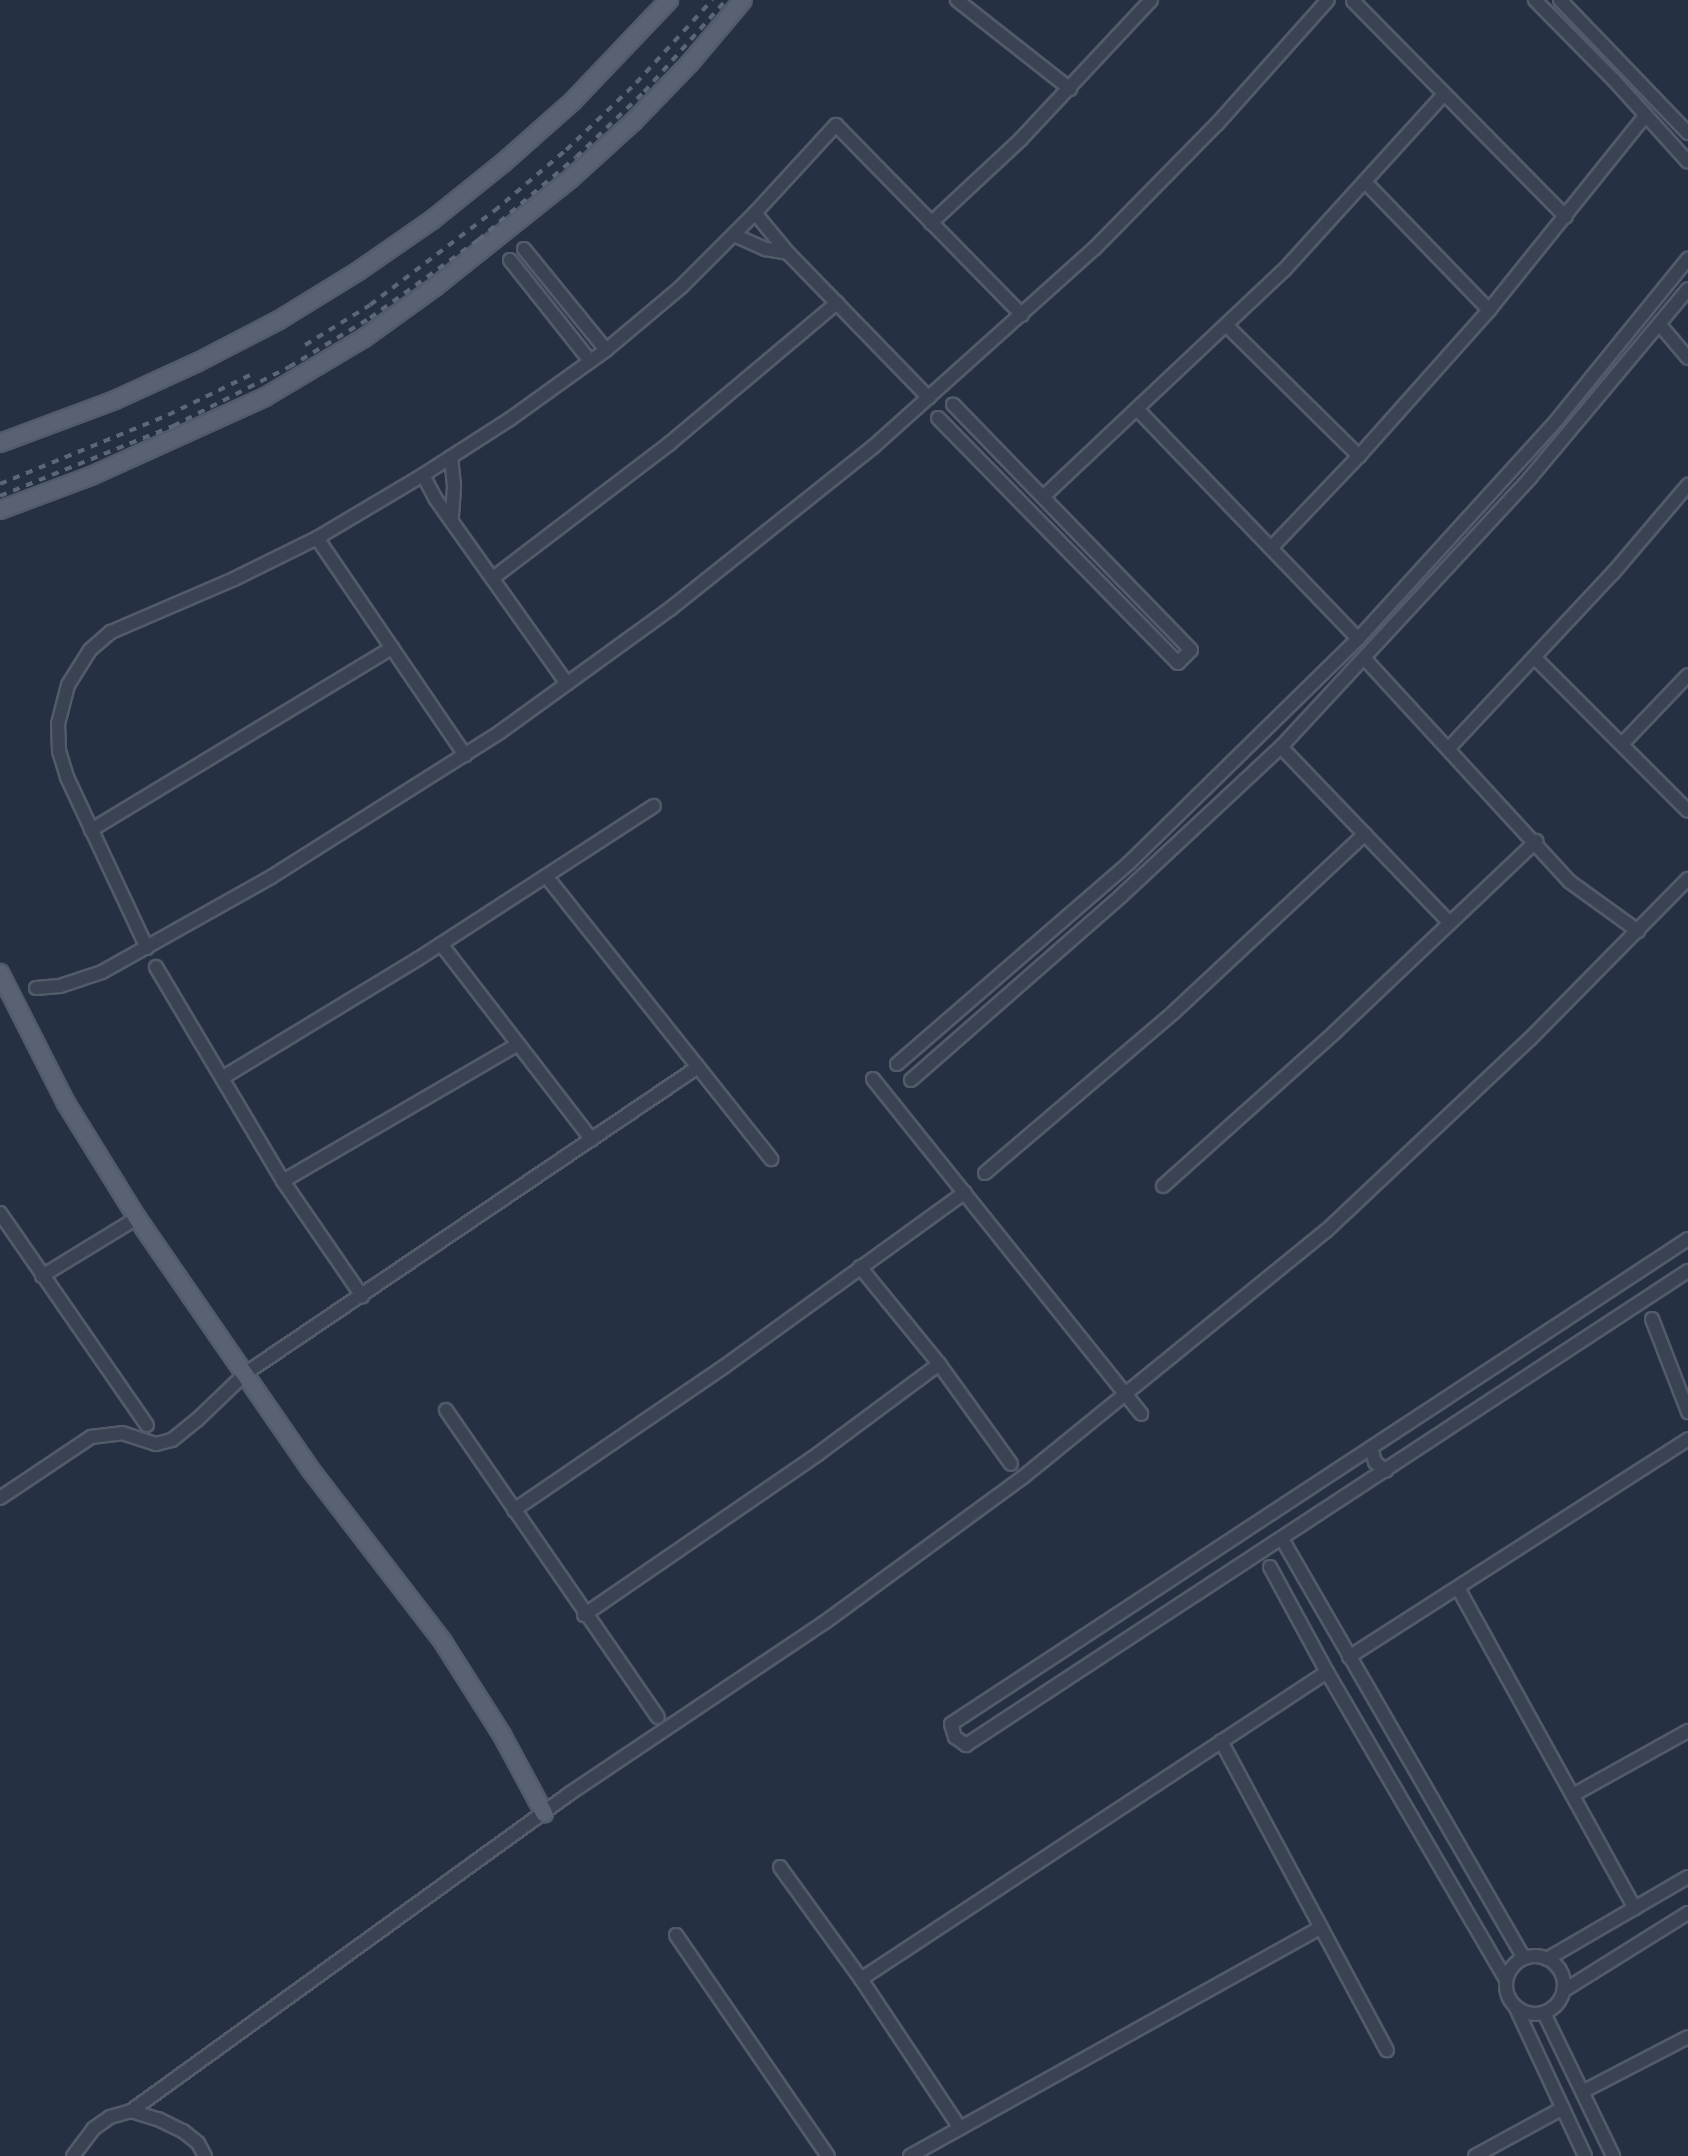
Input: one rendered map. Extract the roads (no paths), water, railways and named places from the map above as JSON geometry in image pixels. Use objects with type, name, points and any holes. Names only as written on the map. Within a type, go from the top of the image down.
[{"type":"main road","points":[[0,443],[115,400],[198,362],[279,320],[357,272],[432,220],[503,163],[572,102],[669,0]]},
{"type":"main road","points":[[0,510],[91,476],[265,397],[364,338],[436,286],[569,180],[634,121],[691,63],[743,0]]},
{"type":"main road","points":[[0,973],[66,1103],[137,1218],[337,1505],[443,1643],[502,1735],[544,1813]]},
{"type":"street","points":[[957,0],[1070,89]]},
{"type":"street","points":[[931,223],[1070,89],[1151,0]]},
{"type":"street","points":[[36,988],[60,986],[88,978],[147,948],[331,841],[465,755],[567,684],[739,556],[929,398],[1022,315],[1152,191],[1328,0]]},
{"type":"street","points":[[1535,0],[1688,162]]},
{"type":"street","points":[[1560,0],[1688,133]]},
{"type":"street","points":[[1353,1],[1566,216]]},
{"type":"street","points":[[1043,497],[1285,270],[1444,94]]},
{"type":"street","points":[[1271,548],[1359,456],[1489,310],[1646,115]]},
{"type":"street","points":[[147,948],[66,777],[58,738],[63,697],[81,661],[100,641],[123,625],[234,579],[317,538],[424,475],[606,350],[681,287],[734,235],[836,125],[1022,315]]},
{"type":"street","points":[[1366,183],[1489,310]]},
{"type":"street","points":[[755,213],[788,253],[929,398]]},
{"type":"street","points":[[734,235],[765,249],[788,253]]},
{"type":"street","points":[[524,249],[606,350]]},
{"type":"street","points":[[510,260],[590,361]]},
{"type":"street","points":[[898,1064],[1138,855],[1358,639],[1532,449],[1687,263]]},
{"type":"street","points":[[911,1080],[1121,896],[1281,747],[1530,478],[1688,289]]},
{"type":"street","points":[[493,578],[670,443],[836,303]]},
{"type":"street","points":[[1226,325],[1359,456]]},
{"type":"street","points":[[1660,325],[1688,358]]},
{"type":"street","points":[[938,418],[1178,663],[1191,650],[953,404]]},
{"type":"street","points":[[1137,410],[1358,639]]},
{"type":"street","points":[[982,463],[997,449]]},
{"type":"street","points":[[451,457],[454,487],[452,518]]},
{"type":"street","points":[[424,475],[435,498],[452,518],[567,684]]},
{"type":"street","points":[[1448,748],[1535,658],[1688,485]]},
{"type":"street","points":[[317,538],[465,755]]},
{"type":"street","points":[[91,830],[392,648]]},
{"type":"street","points":[[1364,658],[1579,890],[1615,911],[1638,931]]},
{"type":"street","points":[[1535,658],[1688,811]]},
{"type":"street","points":[[1622,744],[1688,675]]},
{"type":"street","points":[[1281,747],[1450,923]]},
{"type":"street","points":[[222,1078],[441,944],[654,806]]},
{"type":"street","points":[[985,1173],[1174,1012],[1365,834]]},
{"type":"street","points":[[1163,1186],[1257,1104],[1536,841]]},
{"type":"street","points":[[546,876],[771,1159]]},
{"type":"street","points":[[73,2156],[85,2136],[101,2122],[131,2111],[544,1813],[915,1558],[1127,1395],[1250,1295],[1377,1184],[1638,931],[1688,879]]},
{"type":"street","points":[[441,944],[592,1140]]},
{"type":"street","points":[[156,967],[283,1181],[362,1296]]},
{"type":"street","points":[[942,1026],[955,1041]]},
{"type":"street","points":[[283,1181],[518,1044]]},
{"type":"street","points":[[0,1498],[91,1437],[122,1433],[156,1444],[166,1443],[198,1419],[246,1373],[698,1067]]},
{"type":"street","points":[[873,1079],[1141,1414]]},
{"type":"street","points":[[514,1510],[649,1419],[965,1192]]},
{"type":"street","points":[[0,1213],[147,1425]]},
{"type":"street","points":[[42,1276],[137,1218]]},
{"type":"street","points":[[1688,1239],[951,1724],[955,1737],[966,1745],[1688,1271]]},
{"type":"street","points":[[860,1268],[939,1364],[1011,1464]]},
{"type":"street","points":[[1652,1319],[1688,1412]]},
{"type":"street","points":[[584,1615],[818,1454],[939,1364]]},
{"type":"street","points":[[446,1410],[584,1615],[658,1717]]},
{"type":"street","points":[[1349,1657],[1688,1440]]},
{"type":"street","points":[[1371,1448],[1375,1462],[1386,1471]]},
{"type":"street","points":[[1282,1539],[1524,1958]]},
{"type":"street","points":[[1269,1567],[1506,1980],[1507,1993],[1585,2156]]},
{"type":"street","points":[[1458,1588],[1635,1908]]},
{"type":"street","points":[[861,1979],[1327,1672]]},
{"type":"street","points":[[1573,1795],[1688,1731]]},
{"type":"street","points":[[1221,1741],[1387,2050]]},
{"type":"street","points":[[780,1867],[861,1979],[960,2127]]},
{"type":"street","points":[[1506,1980],[1511,1969],[1524,1958],[1547,1959],[1688,1877]]},
{"type":"street","points":[[1516,2008],[1530,2014],[1544,2012],[1556,2004],[1563,1991],[1688,1913]]},
{"type":"street","points":[[909,2156],[1321,1927]]},
{"type":"street","points":[[676,1935],[828,2156]]},
{"type":"street","points":[[1547,1959],[1562,1976],[1563,1991]]},
{"type":"street","points":[[1544,2012],[1613,2156]]},
{"type":"street","points":[[1584,2091],[1688,2037]]},
{"type":"street","points":[[1475,2156],[1563,2108]]},
{"type":"street","points":[[131,2111],[158,2119],[183,2131],[198,2143],[205,2156]]},
{"type":"railway","points":[[305,345],[370,305],[494,211],[566,150],[636,83],[712,0]]},
{"type":"railway","points":[[0,496],[173,426],[289,367],[370,318],[478,240],[576,157],[644,92],[726,0]]},
{"type":"railway","points":[[0,484],[168,415],[250,375]]}]
